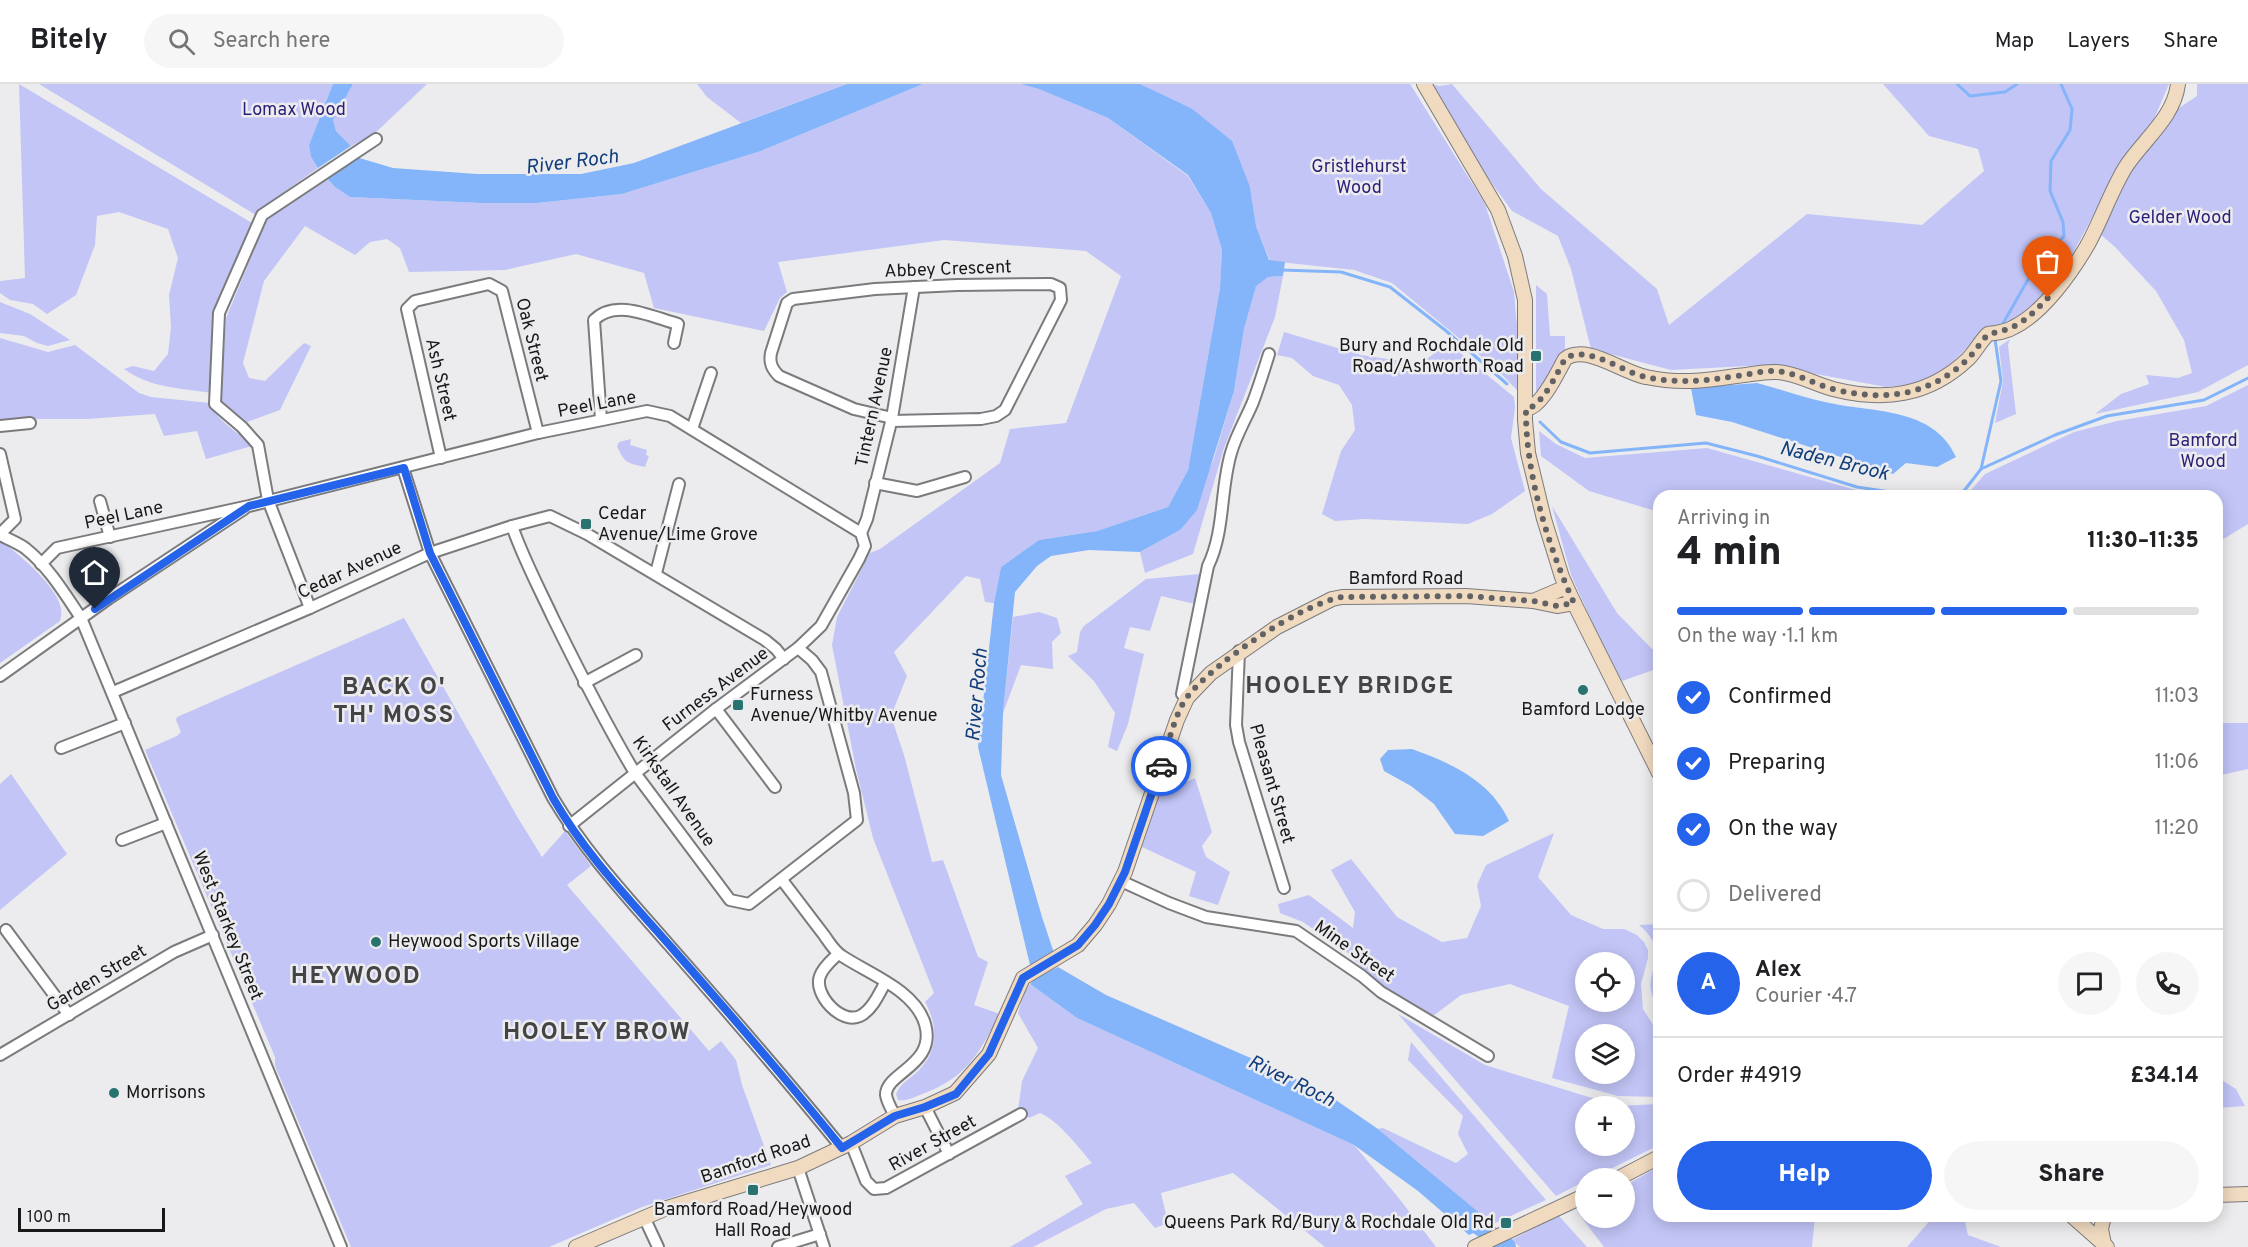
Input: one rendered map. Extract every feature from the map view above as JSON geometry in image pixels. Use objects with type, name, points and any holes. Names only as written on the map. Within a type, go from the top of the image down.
[{"type":"street","points":[[1424,84],[1498,210],[1515,256],[1525,300],[1528,453],[1544,519],[1566,587],[1653,761]]},
{"type":"street","points":[[1526,409],[1539,401],[1565,359],[1579,354],[1594,356],[1644,377],[1688,383],[1774,371],[1834,389],[1880,395],[1912,393],[1941,380],[1970,357],[1988,334],[2006,331],[2017,326],[2065,280],[2087,245],[2126,165],[2167,114],[2177,94],[2178,84]]},
{"type":"street","points":[[310,608],[268,500],[258,445],[242,427],[214,404],[219,313],[262,214],[376,139]]},
{"type":"street","name":"Oak Street","points":[[407,309],[415,301],[489,284],[502,291],[538,433]]},
{"type":"street","name":"Abbey Crescent","points":[[1051,284],[1060,288],[1061,300],[1011,400],[1000,414],[981,419],[892,419],[854,409],[779,376],[772,368],[771,353],[787,303],[793,299],[874,289],[1051,284]]},
{"type":"street","name":"Tintern Avenue","points":[[861,533],[867,519],[892,419],[914,287]]},
{"type":"street","name":"Ash Street","points":[[407,309],[441,458]]},
{"type":"street","points":[[602,420],[594,320],[607,312],[626,309],[678,324],[674,343]]},
{"type":"street","points":[[1186,698],[1182,694],[1208,566],[1214,554],[1219,533],[1231,451],[1254,399],[1269,354]]},
{"type":"street","points":[[692,429],[711,373]]},
{"type":"street","name":"Peel Lane","points":[[41,564],[57,548],[249,506],[538,433],[647,411],[670,416],[861,533]]},
{"type":"street","points":[[0,426],[30,423]]},
{"type":"street","points":[[0,454],[15,519],[0,534]]},
{"type":"street","points":[[404,468],[430,553],[569,826],[596,861],[846,1145]]},
{"type":"street","points":[[875,483],[917,491],[965,477]]},
{"type":"street","points":[[656,573],[679,484]]},
{"type":"street","points":[[100,501],[110,537]]},
{"type":"street","points":[[0,676],[81,618],[249,506]]},
{"type":"street","name":"Cedar Avenue","points":[[113,693],[310,608],[430,553],[550,516],[656,573],[765,640],[784,659]]},
{"type":"street","name":"Kirkstall Avenue","points":[[512,526],[520,549],[584,683],[635,773],[730,900],[749,904],[857,820],[854,794],[821,672],[812,660],[798,648]]},
{"type":"street","points":[[798,648],[822,626],[859,559],[865,546],[861,533]]},
{"type":"street","name":"West Starkey Street","points":[[0,534],[24,548],[41,564],[81,618],[341,1247]]},
{"type":"street","name":"Bamford Road","points":[[1533,601],[1566,587]]},
{"type":"street","name":"Bamford Road","points":[[576,1247],[644,1217],[798,1168],[846,1145],[895,1116],[956,1094],[989,1054],[1023,978],[1078,945],[1095,925],[1121,881],[1186,698],[1239,651],[1319,604],[1342,597],[1466,596],[1533,601],[1557,606],[1574,603]]},
{"type":"street","name":"Furness Avenue","points":[[569,826],[716,709],[798,648]]},
{"type":"street","name":"Pleasant Street","points":[[1239,651],[1236,725],[1239,742],[1284,888]]},
{"type":"street","points":[[584,683],[636,655]]},
{"type":"street","points":[[716,709],[775,787]]},
{"type":"street","points":[[61,748],[125,723]]},
{"type":"street","points":[[122,840],[166,823]]},
{"type":"street","points":[[782,880],[838,954],[910,998],[926,1026],[921,1055],[910,1069],[892,1081],[887,1089],[887,1101],[895,1116]]},
{"type":"street","name":"Mine Street","points":[[1121,881],[1206,917],[1296,931],[1381,992],[1488,1056]]},
{"type":"street","points":[[6,930],[69,1016]]},
{"type":"street","name":"Garden Street","points":[[0,1055],[174,952],[213,935]]},
{"type":"street","points":[[838,954],[820,975],[819,983],[824,998],[839,1013],[846,1017],[861,1016],[867,1011],[885,983]]},
{"type":"street","points":[[925,1107],[949,1154]]},
{"type":"street","name":"River Street","points":[[846,1145],[866,1181],[874,1189],[886,1188],[1021,1114]]},
{"type":"street","points":[[1635,1170],[1653,1160]]},
{"type":"street","points":[[798,1168],[824,1247]]},
{"type":"street","points":[[2223,1195],[2248,1194]]},
{"type":"street","points":[[1474,1247],[1575,1200]]},
{"type":"street","points":[[644,1217],[658,1247]]},
{"type":"street","points":[[2081,1222],[2105,1246]]},
{"type":"street","points":[[2103,1222],[2101,1229],[2105,1246]]},
{"type":"street","points":[[778,1247],[820,1234]]},
{"type":"green space","points":[[19,84],[252,223],[212,314],[211,393],[155,384],[124,369],[133,366],[154,371],[168,354],[171,327],[169,295],[178,258],[168,229],[119,212],[97,216],[95,245],[76,295],[47,314],[33,304],[10,300],[0,293],[0,281],[25,278]]},
{"type":"green space","name":"Lomax Wood","points":[[39,84],[333,84],[309,145],[311,157],[318,168],[260,209],[256,215]]},
{"type":"green space","points":[[353,84],[427,84],[374,134],[351,146],[336,131],[333,120]]},
{"type":"green space","points":[[697,84],[847,84],[741,123],[707,97]]},
{"type":"green space","points":[[923,84],[1020,84],[1039,89],[1108,118],[1188,176],[1211,213],[1222,250],[1220,288],[1188,470],[1168,507],[1097,531],[1039,540],[1001,567],[994,603],[985,602],[980,579],[966,576],[894,652],[907,676],[891,716],[904,755],[932,862],[943,860],[978,957],[988,962],[974,1005],[1000,1014],[971,1061],[953,1079],[912,1098],[898,1100],[896,1094],[898,1090],[929,1057],[934,1030],[930,1011],[925,1002],[934,993],[873,838],[856,769],[832,645],[837,617],[870,553],[880,549],[1000,463],[1010,429],[1066,423],[1121,276],[1086,251],[944,240],[778,262],[787,292],[780,298],[764,331],[654,308],[644,273],[576,254],[505,270],[409,272],[400,248],[387,239],[370,242],[355,255],[305,226],[264,281],[243,363],[249,378],[265,381],[304,343],[311,346],[280,410],[247,422],[221,401],[226,318],[268,217],[326,177],[335,187],[350,197],[537,203],[622,194],[761,151]]},
{"type":"green space","name":"Gristlehurst Wood","points":[[1140,84],[1410,84],[1485,204],[1514,292],[1523,396],[1494,367],[1392,283],[1354,270],[1270,261],[1256,226],[1250,187],[1191,108]]},
{"type":"green space","points":[[1432,84],[1439,86],[1452,84],[1541,189],[1657,289],[1669,325],[1807,214],[1922,225],[1984,171],[1978,149],[1929,136],[1883,84],[2169,84],[2151,126],[2128,151],[2060,277],[2023,315],[1982,332],[1942,371],[1913,384],[1886,387],[1767,365],[1671,370],[1591,349],[1571,269],[1558,236],[1512,211],[1488,178]]},
{"type":"green space","name":"Gelder Wood","points":[[2197,84],[2248,84],[2248,365],[2198,392],[2095,414],[2121,394],[2149,384],[2146,375],[2178,378],[2192,373],[2184,340],[2156,291],[2100,234],[2123,178],[2170,114],[2197,96]]},
{"type":"green space","points":[[1283,276],[1275,317],[1224,448],[1193,554],[1145,573],[1140,552],[1180,530],[1213,461],[1234,391],[1244,329],[1256,285],[1268,277]]},
{"type":"green space","points":[[1536,285],[1547,294],[1550,336],[1565,336],[1565,352],[1538,393],[1536,391]]},
{"type":"green space","points":[[0,302],[30,314],[70,340],[48,346],[24,336],[0,333]]},
{"type":"green space","points":[[1284,332],[1361,355],[1420,364],[1448,343],[1514,397],[1515,408],[1511,438],[1525,491],[1492,514],[1468,524],[1365,519],[1335,521],[1322,514],[1341,451],[1355,430],[1352,405],[1339,385],[1313,376],[1292,358],[1277,355]]},
{"type":"green space","points":[[0,338],[48,352],[75,345],[139,393],[151,397],[210,403],[222,421],[252,446],[206,459],[197,431],[164,436],[155,414],[87,419],[0,419]]},
{"type":"green space","points":[[2010,339],[2008,345],[2016,414],[1995,423],[2003,381],[1999,347]]},
{"type":"green space","name":"Bamford Wood","points":[[2248,385],[2248,524],[2223,539],[2223,490],[1971,490],[1985,474],[2074,432],[2117,421],[2206,406]]},
{"type":"green space","points":[[1539,431],[1556,444],[1585,458],[1707,448],[1856,490],[1653,490],[1653,510],[1589,491],[1541,456]]},
{"type":"green space","points":[[631,439],[630,445],[647,450],[646,455],[649,456],[645,467],[627,462],[617,446],[619,442]]},
{"type":"green space","points":[[1552,506],[1617,613],[1653,649],[1653,670],[1622,681],[1571,575]]},
{"type":"green space","points":[[0,540],[41,576],[58,599],[61,611],[60,621],[0,663]]},
{"type":"green space","points":[[1200,574],[1195,604],[1161,596],[1150,631],[1130,627],[1124,648],[1144,654],[1128,724],[1117,751],[1108,747],[1115,713],[1094,681],[1068,656],[1077,652],[1080,632],[1084,626],[1146,579]]},
{"type":"green space","points":[[1039,612],[1057,618],[1061,633],[1052,642],[1053,669],[1021,665],[1003,713],[1013,617]]},
{"type":"green space","points":[[404,618],[542,857],[565,831],[591,866],[567,885],[709,1051],[721,1041],[736,1060],[742,1085],[771,1165],[642,1207],[549,1247],[351,1247],[275,1066],[275,1057],[145,750],[181,732],[177,717]]},
{"type":"green space","points":[[2223,723],[2248,723],[2248,769],[2223,775]]},
{"type":"green space","points":[[11,774],[67,854],[0,910],[0,784]]},
{"type":"green space","points":[[1164,774],[1187,782],[1195,778],[1212,832],[1202,846],[1206,857],[1230,872],[1218,905],[1189,896],[1196,872],[1142,847]]},
{"type":"green space","points":[[1554,833],[1538,877],[1571,915],[1603,929],[1624,929],[1637,935],[1648,950],[1641,984],[1643,1009],[1653,1025],[1653,1097],[1618,1096],[1552,1078],[1569,1006],[1510,984],[1461,995],[1433,1016],[1424,1014],[1379,986],[1348,953],[1303,922],[1280,913],[1278,904],[1309,895],[1353,928],[1355,912],[1331,870],[1351,859],[1397,917],[1442,942],[1467,938],[1481,906],[1477,885],[1486,865]]},
{"type":"green space","points":[[1653,924],[1653,943],[1650,936],[1639,925]]},
{"type":"green space","points":[[1653,973],[1653,995],[1652,993]]},
{"type":"green space","points":[[1030,984],[1077,1018],[1354,1145],[1436,1247],[1325,1247],[1233,1173],[1161,1193],[1168,1223],[1155,1228],[1134,1203],[1106,1209],[1033,1247],[1010,1247],[1083,1204],[1065,1176],[1092,1163],[1055,1122],[1040,1113],[1029,1118],[1024,1112],[1018,1110],[1022,1081],[1038,1048],[1018,1013],[1024,992]]},
{"type":"green space","points":[[1398,1014],[1485,1065],[1586,1096],[1575,1096],[1575,1156],[1635,1156],[1635,1105],[1653,1104],[1653,1148],[1612,1168],[1575,1168],[1575,1186],[1556,1196]]},
{"type":"green space","points":[[1411,1042],[1546,1200],[1493,1224],[1378,1129],[1383,1128],[1456,1163],[1468,1154],[1458,1134],[1463,1116],[1408,1060]]},
{"type":"green space","points":[[2223,1081],[2236,1089],[2245,1106],[2223,1108]]},
{"type":"green space","points":[[1653,1170],[1653,1222],[1814,1222],[1812,1247],[1604,1247],[1589,1228],[1635,1228],[1635,1180]]},
{"type":"green space","points":[[1559,1216],[1587,1247],[1520,1247],[1511,1240]]},
{"type":"green space","points":[[1929,1222],[1965,1222],[1968,1235],[2001,1247],[1907,1247]]},
{"type":"water","points":[[333,84],[353,84],[333,120],[336,131],[351,146],[318,168],[311,157],[309,145]]},
{"type":"water","points":[[847,84],[923,84],[761,151],[622,194],[537,203],[350,197],[335,187],[326,177],[356,157],[393,168],[477,174],[581,174],[634,163]]},
{"type":"water","points":[[1020,84],[1140,84],[1191,108],[1232,141],[1250,187],[1256,226],[1269,260],[1285,262],[1283,276],[1268,277],[1256,286],[1244,329],[1234,391],[1197,510],[1180,530],[1140,552],[1089,550],[1051,556],[1037,566],[1015,592],[1003,713],[1001,775],[1054,953],[1030,965],[978,747],[994,603],[1001,567],[1039,540],[1097,531],[1168,507],[1188,470],[1220,288],[1222,250],[1211,213],[1188,175],[1108,118],[1039,89]]},
{"type":"water","points":[[1757,383],[1825,402],[1899,414],[1917,420],[1932,428],[1946,440],[1956,457],[1937,467],[1906,463],[1893,474],[1732,422],[1696,415],[1691,388]]},
{"type":"water","points":[[1412,749],[1455,767],[1481,784],[1492,795],[1509,821],[1483,836],[1455,834],[1434,804],[1411,786],[1384,771],[1380,759],[1388,750]]},
{"type":"water","points":[[1058,967],[1106,995],[1269,1066],[1330,1096],[1378,1129],[1493,1224],[1469,1235],[1418,1191],[1354,1145],[1077,1018],[1030,984],[1037,977]]},
{"type":"waterway","points":[[1957,84],[1970,96],[2005,92],[2017,84]]},
{"type":"waterway","points":[[2001,327],[2030,276],[2064,236],[2063,222],[2050,191],[2051,161],[2070,130],[2072,109],[2061,84]]},
{"type":"waterway","name":"Naden Brook","points":[[1282,270],[1341,272],[1390,287],[1445,330],[1507,384]]},
{"type":"waterway","points":[[1981,469],[2001,381],[1995,339]]},
{"type":"waterway","name":"Naden Brook","points":[[1965,490],[1981,469],[2055,435],[2107,416],[2204,400],[2248,378]]},
{"type":"waterway","name":"Naden Brook","points":[[1540,422],[1561,442],[1590,453],[1706,443],[1857,487],[1877,490]]},
{"type":"waterway","name":"River Roch","points":[[1463,1214],[1507,1247]]},
{"type":"way so far","points":[[1161,766],[1186,698],[1239,651],[1319,604],[1342,597],[1466,596],[1533,601],[1557,606],[1574,603],[1562,576],[1544,519],[1528,453],[1525,420],[1526,409],[1539,401],[1565,359],[1571,355],[1594,356],[1644,377],[1688,383],[1774,371],[1834,389],[1880,395],[1912,393],[1941,380],[1970,357],[1988,334],[2006,331],[2017,326],[2048,298]]},
{"type":"place","name":"Bury and Rochdale Old Road/Ashworth Road","points":[[1536,356]]},
{"type":"place","name":"Cedar Avenue/Lime Grove","points":[[586,524]]},
{"type":"place","name":"Bamford Lodge","points":[[1583,690]]},
{"type":"place","name":"Furness Avenue/Whitby Avenue","points":[[738,705]]},
{"type":"place","name":"Heywood Sports Village","points":[[376,942]]},
{"type":"place","name":"Morrisons","points":[[114,1093]]},
{"type":"place","name":"Bamford Road/Heywood Hall Road","points":[[753,1190]]},
{"type":"place","name":"Queens Park Rd/Bury & Rochdale Old Rd","points":[[1506,1223]]},
{"type":"district","name":"HOOLEY BRIDGE","points":[[1350,687]]},
{"type":"district","name":"BACK O' TH' MOSS","points":[[394,702]]},
{"type":"district","name":"HEYWOOD","points":[[356,977]]},
{"type":"district","name":"HOOLEY BROW","points":[[597,1033]]},
{"type":"route","points":[[95,609],[249,506],[404,468],[430,553],[569,826],[596,861],[738,1023],[842,1148],[895,1116],[956,1094],[989,1054],[1023,978],[1078,945],[1109,904],[1125,872],[1161,766]]}]
